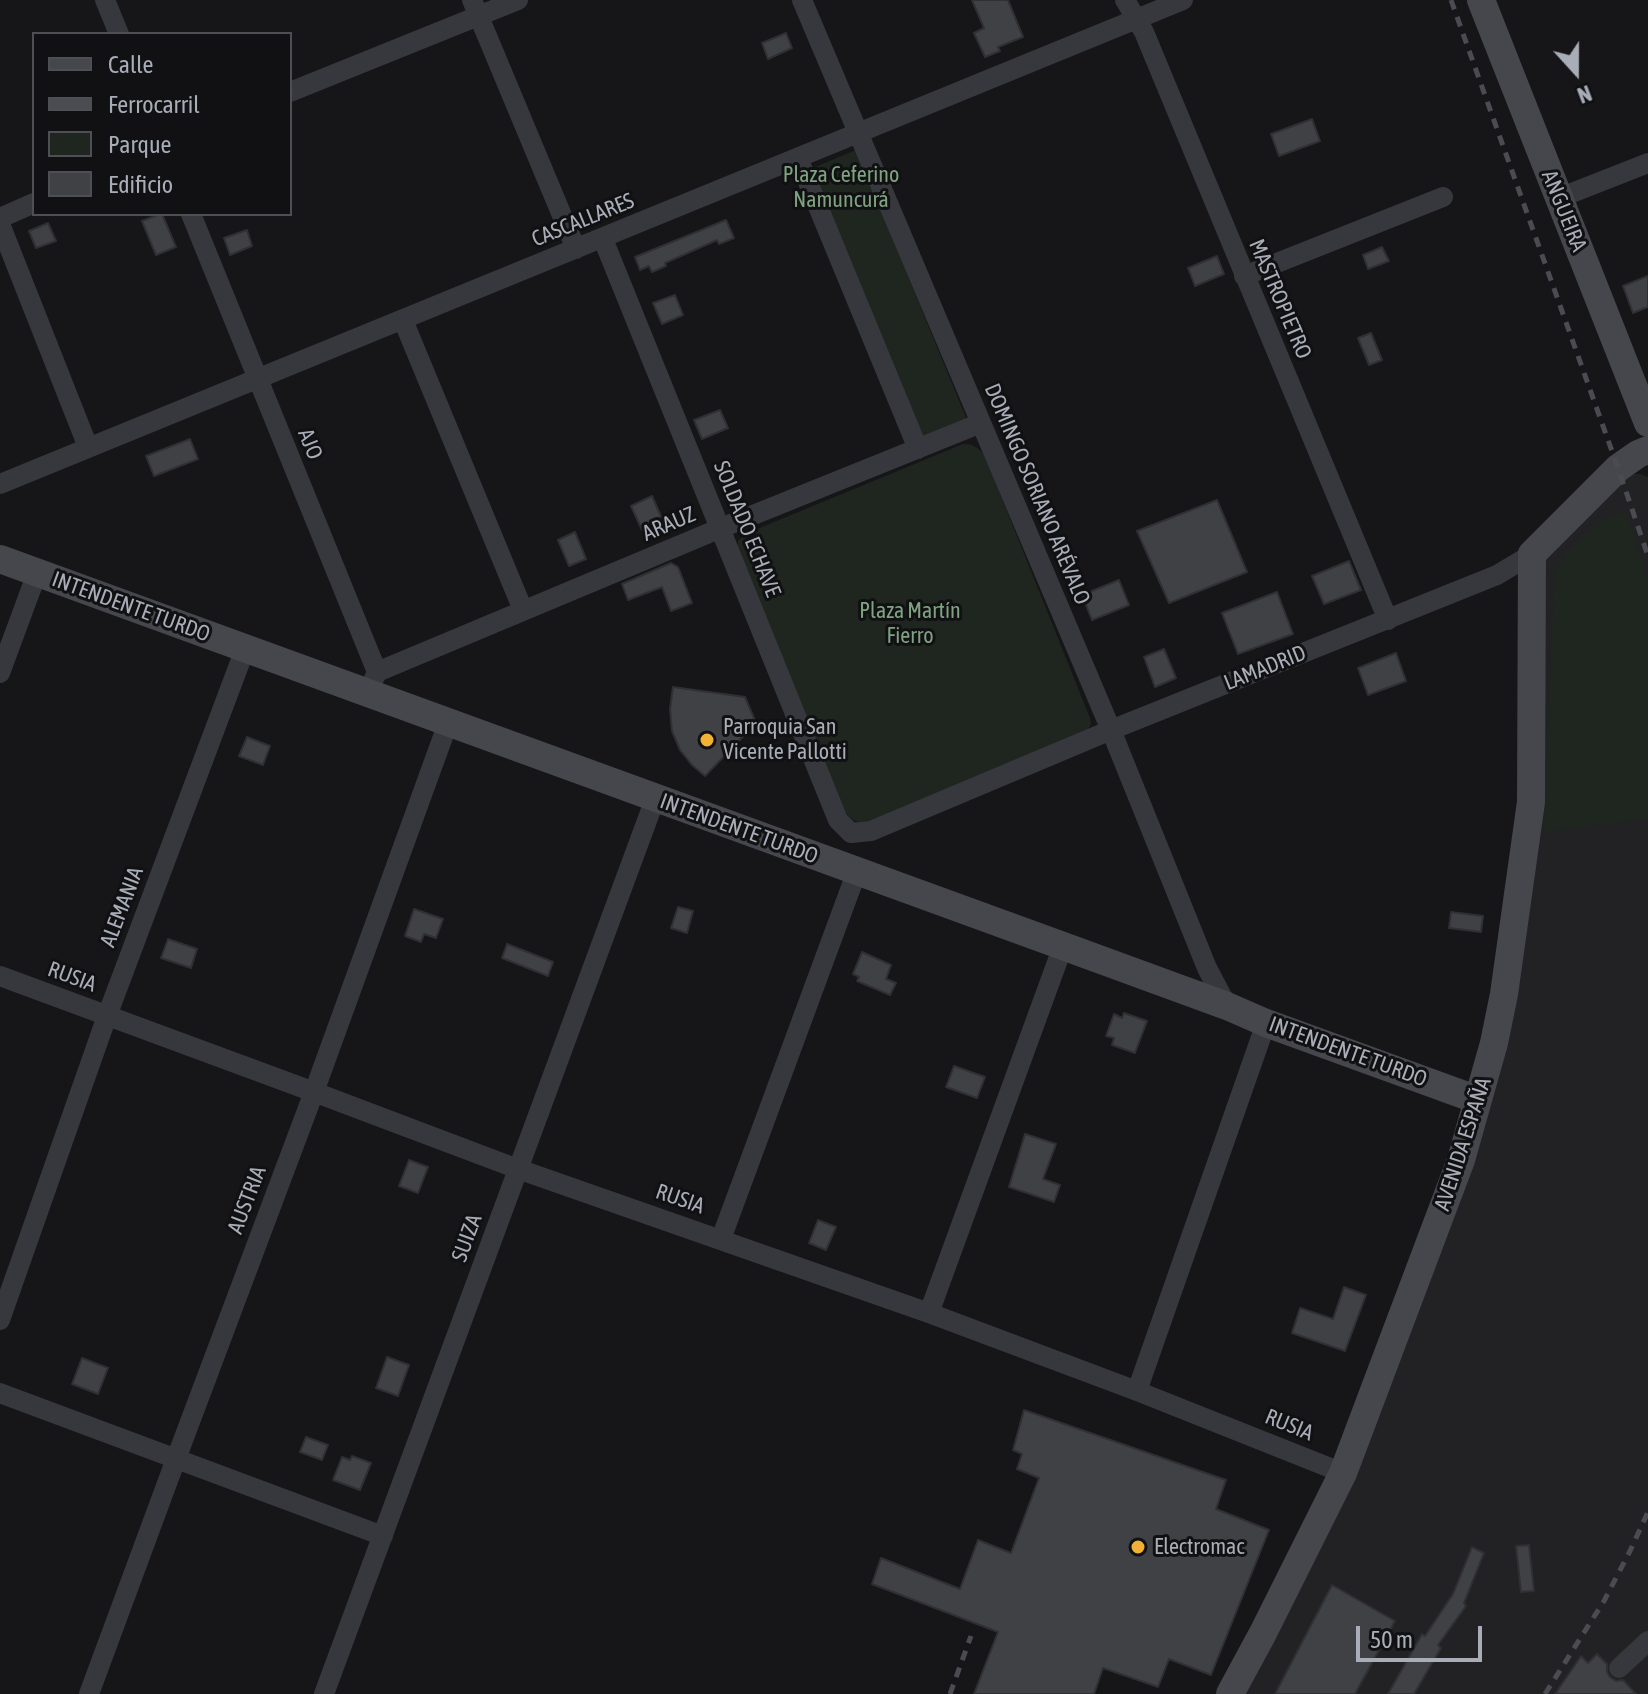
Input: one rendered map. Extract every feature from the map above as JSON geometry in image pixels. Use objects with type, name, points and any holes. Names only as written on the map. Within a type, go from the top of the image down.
[{"type":"street","points":[[105,0],[118,32]]},
{"type":"street","points":[[292,91],[475,8],[518,0]]},
{"type":"street","name":"DOMINGO SORIANO ARÉVALO","points":[[802,0],[1111,730],[1213,983],[1227,1006]]},
{"type":"street","name":"MASTROPIETRO","points":[[1125,0],[1144,32],[1388,620]]},
{"type":"street","name":"CASCALLARES","points":[[0,484],[1183,0]]},
{"type":"street","name":"ANGUEIRA","points":[[1481,0],[1648,423]]},
{"type":"street","points":[[475,8],[576,249]]},
{"type":"street","points":[[798,158],[918,449]]},
{"type":"street","points":[[1559,198],[1648,163]]},
{"type":"street","points":[[1244,276],[1443,197]]},
{"type":"street","points":[[0,218],[32,204]]},
{"type":"street","name":"AJO","points":[[192,216],[258,379],[373,682]]},
{"type":"street","points":[[0,224],[88,447]]},
{"type":"street","name":"SOLDADO ECHAVE","points":[[603,239],[838,820],[851,833]]},
{"type":"street","points":[[403,320],[523,610]]},
{"type":"street","name":"ARAUZ","points":[[373,682],[523,610],[981,423]]},
{"type":"street","name":"LAMADRID","points":[[851,833],[871,831],[1111,730],[1497,575],[1532,554],[1618,468],[1648,450]]},
{"type":"street","name":"AVENIDA ESPAÑA","points":[[1230,1694],[1343,1473],[1461,1160],[1494,1043],[1504,994],[1531,802],[1532,554]]},
{"type":"street","name":"INTENDENTE TURDO","points":[[0,559],[245,649],[373,682],[448,723],[1478,1100]]},
{"type":"street","points":[[0,673],[37,573]]},
{"type":"street","name":"ALEMANIA","points":[[0,1320],[107,1016],[245,649]]},
{"type":"street","name":"AUSTRIA","points":[[89,1694],[448,723]]},
{"type":"street","name":"SUIZA","points":[[324,1694],[655,799]]},
{"type":"street","points":[[721,1239],[850,868],[851,833]]},
{"type":"street","points":[[929,1313],[1063,946]]},
{"type":"street","name":"RUSIA","points":[[0,976],[518,1169],[929,1313],[1343,1473]]},
{"type":"street","points":[[1137,1391],[1266,1023]]},
{"type":"street","points":[[0,1393],[383,1536]]},
{"type":"street","points":[[1619,1668],[1648,1641]]},
{"type":"shaded area","points":[[1628,474],[1648,477],[1648,1694],[1226,1694],[1333,1494],[1461,1160],[1526,840],[1535,563]]},
{"type":"green space","name":"Plaza Ceferino Namuncurá","points":[[856,150],[967,420],[917,441],[803,172]]},
{"type":"green space","name":"Plaza Martín Fierro","points":[[963,444],[975,446],[984,454],[1091,724],[1087,731],[871,822],[856,821],[845,811],[738,551],[738,541],[745,534]]},
{"type":"green space","points":[[1626,511],[1648,581],[1648,819],[1543,832],[1555,569],[1566,554],[1604,518]]},
{"type":"building","points":[[972,0],[1008,0],[1023,37],[998,47],[1000,51],[985,57],[974,33],[984,28]]},
{"type":"building","points":[[786,33],[792,48],[768,59],[762,43]]},
{"type":"building","points":[[1312,119],[1320,141],[1279,156],[1271,134]]},
{"type":"building","points":[[163,216],[176,247],[156,255],[142,221]]},
{"type":"building","points":[[726,220],[734,238],[719,244],[717,240],[652,272],[649,266],[640,270],[635,257]]},
{"type":"building","points":[[48,223],[56,241],[36,248],[29,231]]},
{"type":"building","points":[[247,230],[252,246],[230,255],[224,238]]},
{"type":"building","points":[[1382,247],[1389,261],[1368,269],[1363,255]]},
{"type":"building","points":[[1217,256],[1224,274],[1195,286],[1188,268]]},
{"type":"building","points":[[1648,276],[1648,307],[1633,313],[1623,286]]},
{"type":"building","points":[[675,295],[683,315],[662,324],[653,303]]},
{"type":"building","points":[[1371,333],[1382,360],[1369,365],[1358,338]]},
{"type":"building","points":[[720,410],[728,428],[702,439],[694,420]]},
{"type":"building","points":[[190,439],[198,459],[154,476],[146,456]]},
{"type":"building","points":[[652,496],[663,521],[642,530],[631,506]]},
{"type":"building","points":[[1217,500],[1247,572],[1169,603],[1137,531]]},
{"type":"building","points":[[575,532],[586,559],[569,566],[558,540]]},
{"type":"building","points":[[1349,561],[1361,590],[1324,604],[1312,576]]},
{"type":"building","points":[[671,563],[678,567],[692,603],[671,611],[662,587],[628,600],[622,584]]},
{"type":"building","points":[[1119,580],[1129,605],[1092,620],[1082,595]]},
{"type":"building","points":[[1277,592],[1293,634],[1238,654],[1222,613]]},
{"type":"building","points":[[1164,649],[1176,678],[1155,687],[1144,657]]},
{"type":"building","points":[[1396,653],[1406,681],[1368,695],[1358,668]]},
{"type":"building","name":"Parroquia San Vicente Pallotti","points":[[673,687],[745,697],[756,723],[705,776],[680,750],[672,731],[670,709]]},
{"type":"building","points":[[247,737],[270,746],[263,765],[239,756]]},
{"type":"building","points":[[678,907],[693,911],[687,933],[671,928]]},
{"type":"building","points":[[414,909],[443,919],[436,938],[424,934],[421,942],[405,936]]},
{"type":"building","points":[[1451,912],[1483,916],[1481,932],[1449,928]]},
{"type":"building","points":[[168,939],[197,949],[191,968],[161,958]]},
{"type":"building","points":[[507,944],[553,962],[548,976],[502,958]]},
{"type":"building","points":[[862,952],[891,965],[886,979],[896,983],[890,995],[857,981],[859,977],[853,974]]},
{"type":"building","points":[[1124,1013],[1147,1021],[1135,1053],[1112,1045],[1114,1038],[1106,1036],[1114,1014],[1122,1018]]},
{"type":"building","points":[[954,1066],[985,1077],[977,1098],[946,1087]]},
{"type":"building","points":[[1025,1134],[1056,1144],[1043,1179],[1060,1185],[1054,1202],[1009,1187]]},
{"type":"building","points":[[409,1160],[428,1167],[418,1193],[399,1186]]},
{"type":"building","points":[[818,1220],[836,1227],[826,1250],[809,1243]]},
{"type":"building","points":[[1344,1287],[1366,1295],[1345,1351],[1292,1333],[1300,1308],[1333,1319]]},
{"type":"building","points":[[387,1357],[409,1365],[398,1396],[376,1388]]},
{"type":"building","points":[[82,1358],[108,1368],[98,1394],[72,1384]]},
{"type":"building","name":"Electromac","points":[[1024,1410],[1226,1480],[1216,1509],[1269,1530],[1211,1675],[1169,1659],[1158,1687],[1103,1668],[1094,1694],[974,1694],[998,1632],[872,1584],[881,1558],[960,1589],[978,1540],[1011,1553],[1039,1478],[1017,1469],[1022,1454],[1013,1450]]},
{"type":"building","points":[[306,1437],[328,1445],[322,1460],[300,1452]]},
{"type":"building","points":[[352,1456],[371,1463],[360,1490],[333,1480],[342,1457],[350,1460]]},
{"type":"building","points":[[1529,1545],[1534,1591],[1521,1592],[1516,1546]]},
{"type":"building","points":[[1472,1547],[1484,1553],[1464,1603],[1466,1606],[1438,1645],[1441,1648],[1414,1694],[1388,1694],[1422,1634],[1425,1636],[1453,1594]]},
{"type":"building","points":[[1332,1585],[1395,1621],[1355,1694],[1275,1694]]},
{"type":"building","points":[[1597,1654],[1607,1664],[1610,1677],[1616,1681],[1623,1680],[1636,1694],[1555,1694],[1581,1656],[1588,1663]]},
{"type":"railway","points":[[1451,0],[1648,556]]},
{"type":"railway","points":[[1545,1694],[1604,1601],[1648,1512]]},
{"type":"railway","points":[[950,1694],[971,1636]]},
{"type":"place","name":"Parroquia San Vicente Pallotti","points":[[707,740]]},
{"type":"place","name":"Electromac","points":[[1138,1547]]}]
